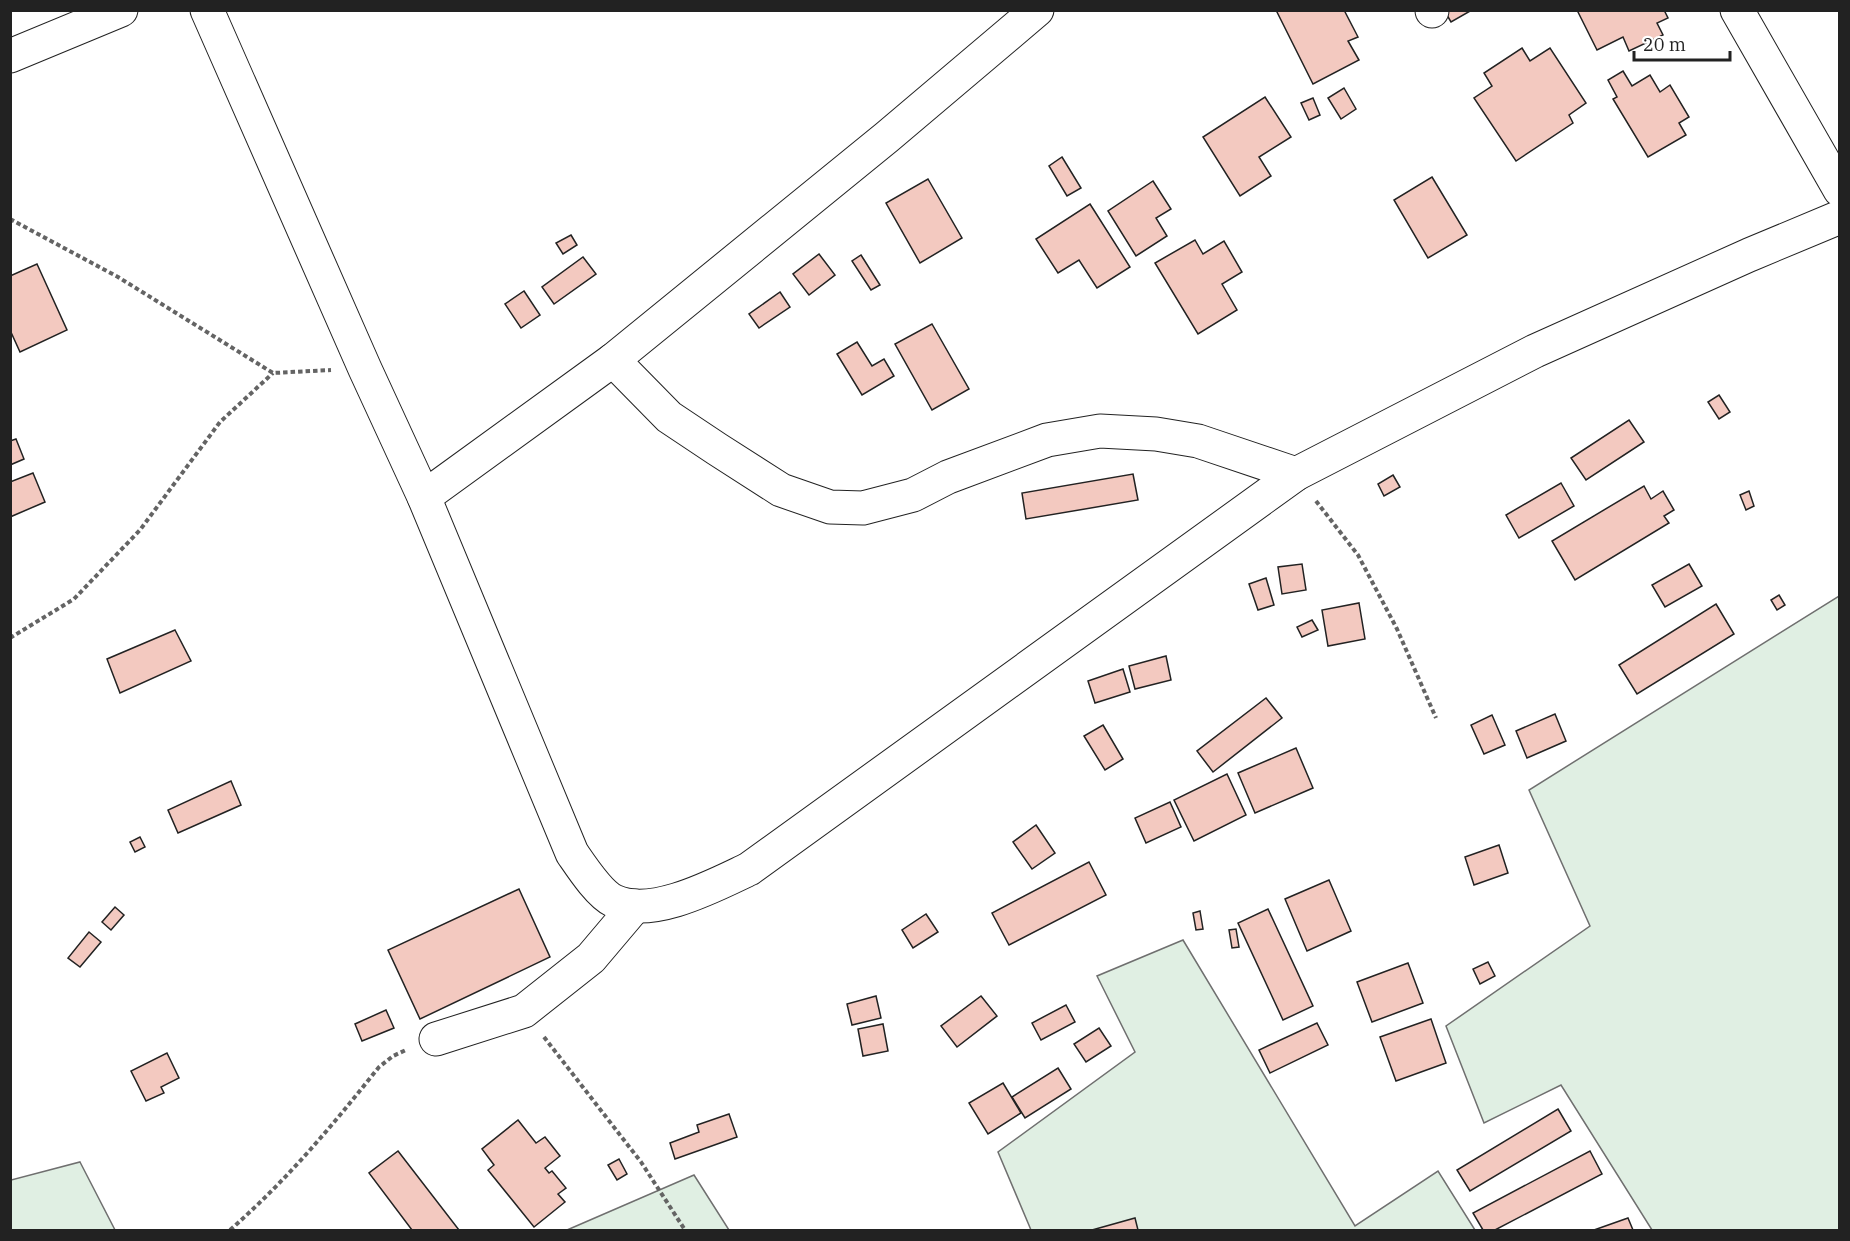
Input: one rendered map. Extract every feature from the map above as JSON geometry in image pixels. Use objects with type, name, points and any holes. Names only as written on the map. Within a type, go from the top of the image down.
[{"type":"street","points":[[10,56],[121,10]]},
{"type":"street","points":[[207,10],[423,497],[572,853],[589,878],[613,901],[635,906],[669,902],[701,892],[749,869],[1296,474],[1535,351],[1839,216]]},
{"type":"street","points":[[423,497],[613,360],[887,137],[1037,10]]},
{"type":"street","points":[[1737,10],[1839,190]]},
{"type":"street","points":[[613,360],[669,417],[781,490],[830,507],[863,508],[913,495],[948,477],[1047,440],[1100,431],[1156,434],[1198,441],[1296,474]]},
{"type":"street","points":[[436,1039],[524,1011],[591,958],[635,906]]},
{"type":"path","points":[[10,219],[118,277],[273,373],[365,369]]},
{"type":"path","points":[[10,638],[74,599],[140,530],[220,422],[273,373]]},
{"type":"path","points":[[1296,474],[1358,555],[1397,629],[1436,718]]},
{"type":"path","points":[[524,1011],[641,1162],[685,1230]]},
{"type":"path","points":[[230,1230],[304,1159],[380,1067],[393,1056],[436,1039]]},
{"type":"green space","points":[[1839,596],[1839,1230],[1652,1230],[1561,1085],[1484,1123],[1446,1026],[1590,926],[1529,790]]},
{"type":"green space","points":[[1183,940],[1355,1226],[1438,1171],[1475,1230],[1031,1230],[998,1152],[1135,1052],[1097,976]]},
{"type":"green space","points":[[80,1162],[115,1230],[11,1230],[11,1180]]},
{"type":"green space","points":[[694,1175],[729,1230],[567,1230]]},
{"type":"building","points":[[1276,10],[1344,10],[1358,37],[1348,41],[1359,60],[1313,84]]},
{"type":"building","points":[[1444,10],[1472,10],[1451,22]]},
{"type":"building","points":[[1577,10],[1664,10],[1668,18],[1657,23],[1663,35],[1629,51],[1623,37],[1597,50]]},
{"type":"building","points":[[1522,48],[1530,61],[1550,48],[1586,103],[1569,115],[1573,123],[1516,161],[1474,98],[1492,86],[1484,73]]},
{"type":"building","points":[[1623,71],[1632,86],[1650,75],[1660,92],[1670,85],[1689,117],[1679,123],[1686,135],[1648,157],[1613,99],[1617,97],[1608,80]]},
{"type":"building","points":[[1344,88],[1356,109],[1341,119],[1328,98]]},
{"type":"building","points":[[1265,97],[1291,137],[1259,157],[1271,176],[1240,196],[1203,137]]},
{"type":"building","points":[[1313,98],[1320,115],[1309,120],[1301,103]]},
{"type":"building","points":[[1062,157],[1081,188],[1067,196],[1049,166]]},
{"type":"building","points":[[1432,177],[1467,235],[1428,258],[1394,200]]},
{"type":"building","points":[[928,179],[962,238],[920,263],[886,203]]},
{"type":"building","points":[[1153,181],[1171,209],[1156,218],[1167,236],[1136,256],[1108,211]]},
{"type":"building","points":[[1090,204],[1130,267],[1097,288],[1079,260],[1058,273],[1036,239]]},
{"type":"building","points":[[571,235],[577,245],[563,254],[556,243]]},
{"type":"building","points":[[1195,240],[1203,254],[1224,241],[1242,272],[1222,284],[1237,310],[1198,334],[1155,263]]},
{"type":"building","points":[[819,254],[835,275],[809,295],[793,274]]},
{"type":"building","points":[[861,255],[880,285],[871,290],[852,261]]},
{"type":"building","points":[[583,257],[596,274],[554,304],[542,287]]},
{"type":"building","points":[[37,264],[67,330],[20,352],[10,330],[10,276]]},
{"type":"building","points":[[524,291],[540,315],[521,328],[505,304]]},
{"type":"building","points":[[780,292],[790,307],[759,328],[749,314]]},
{"type":"building","points":[[932,324],[969,389],[932,410],[895,344]]},
{"type":"building","points":[[857,342],[872,366],[884,359],[894,376],[862,395],[837,354]]},
{"type":"building","points":[[1719,395],[1730,412],[1719,419],[1708,402]]},
{"type":"building","points":[[1629,420],[1644,442],[1586,480],[1571,458]]},
{"type":"building","points":[[16,439],[24,459],[10,465],[10,441]]},
{"type":"building","points":[[33,473],[45,502],[10,517],[10,482]]},
{"type":"building","points":[[1133,474],[1138,500],[1026,519],[1022,493]]},
{"type":"building","points":[[1393,475],[1400,487],[1384,496],[1378,484]]},
{"type":"building","points":[[1561,483],[1574,506],[1519,538],[1506,515]]},
{"type":"building","points":[[1644,486],[1651,499],[1663,491],[1674,510],[1664,516],[1669,523],[1575,580],[1552,541]]},
{"type":"building","points":[[1749,491],[1754,506],[1746,510],[1740,495]]},
{"type":"building","points":[[1302,564],[1306,590],[1282,594],[1278,567]]},
{"type":"building","points":[[1689,564],[1702,586],[1665,607],[1652,585]]},
{"type":"building","points":[[1266,578],[1274,605],[1258,610],[1249,584]]},
{"type":"building","points":[[1779,595],[1785,605],[1777,610],[1771,600]]},
{"type":"building","points":[[1359,603],[1365,639],[1328,646],[1322,610]]},
{"type":"building","points":[[1716,604],[1734,634],[1637,694],[1619,665]]},
{"type":"building","points":[[1312,620],[1318,630],[1302,637],[1297,627]]},
{"type":"building","points":[[175,630],[191,661],[120,693],[107,659]]},
{"type":"building","points":[[1166,656],[1171,680],[1135,689],[1129,666]]},
{"type":"building","points":[[1123,669],[1130,692],[1095,703],[1088,681]]},
{"type":"building","points":[[1266,698],[1282,718],[1213,772],[1197,751]]},
{"type":"building","points":[[1555,714],[1566,741],[1527,758],[1516,731]]},
{"type":"building","points":[[1492,715],[1505,745],[1484,754],[1471,725]]},
{"type":"building","points":[[1103,725],[1123,759],[1105,770],[1084,736]]},
{"type":"building","points":[[1296,748],[1313,788],[1255,813],[1238,773]]},
{"type":"building","points":[[1227,774],[1246,815],[1194,841],[1174,800]]},
{"type":"building","points":[[231,781],[241,805],[178,833],[168,810]]},
{"type":"building","points":[[1170,802],[1181,827],[1146,843],[1135,818]]},
{"type":"building","points":[[1036,825],[1055,853],[1032,869],[1013,842]]},
{"type":"building","points":[[140,837],[145,847],[135,852],[130,842]]},
{"type":"building","points":[[1499,845],[1508,873],[1474,885],[1465,857]]},
{"type":"building","points":[[1089,862],[1106,895],[1009,945],[992,913]]},
{"type":"building","points":[[1329,880],[1351,931],[1307,951],[1285,899]]},
{"type":"building","points":[[519,889],[550,957],[420,1019],[388,950]]},
{"type":"building","points":[[115,907],[124,915],[111,930],[102,922]]},
{"type":"building","points":[[1268,909],[1313,1006],[1283,1020],[1238,923]]},
{"type":"building","points":[[1200,911],[1203,929],[1196,930],[1193,913]]},
{"type":"building","points":[[926,914],[938,932],[913,948],[902,930]]},
{"type":"building","points":[[1236,929],[1239,947],[1232,948],[1229,930]]},
{"type":"building","points":[[89,932],[101,942],[80,967],[68,958]]},
{"type":"building","points":[[1488,962],[1495,976],[1480,984],[1473,969]]},
{"type":"building","points":[[1408,963],[1423,1003],[1372,1022],[1357,982]]},
{"type":"building","points":[[876,996],[881,1018],[852,1025],[847,1004]]},
{"type":"building","points":[[981,996],[997,1016],[957,1047],[941,1026]]},
{"type":"building","points":[[1066,1005],[1075,1022],[1041,1040],[1032,1023]]},
{"type":"building","points":[[386,1010],[394,1028],[362,1041],[355,1024]]},
{"type":"building","points":[[1431,1019],[1446,1063],[1396,1081],[1380,1037]]},
{"type":"building","points":[[1317,1023],[1328,1045],[1270,1073],[1259,1050]]},
{"type":"building","points":[[883,1024],[888,1051],[863,1056],[858,1029]]},
{"type":"building","points":[[1099,1028],[1111,1046],[1086,1062],[1074,1044]]},
{"type":"building","points":[[167,1053],[179,1078],[161,1087],[164,1093],[146,1101],[131,1071]]},
{"type":"building","points":[[1058,1068],[1071,1089],[1025,1118],[1012,1097]]},
{"type":"building","points":[[1003,1083],[1021,1113],[988,1134],[969,1103]]},
{"type":"building","points":[[1558,1109],[1571,1131],[1470,1191],[1457,1170]]},
{"type":"building","points":[[729,1114],[737,1137],[675,1159],[670,1143],[699,1132],[697,1125]]},
{"type":"building","points":[[518,1120],[536,1143],[545,1137],[560,1156],[545,1168],[549,1173],[552,1171],[566,1188],[558,1194],[565,1202],[534,1227],[488,1170],[494,1165],[482,1149]]},
{"type":"building","points":[[398,1151],[459,1230],[412,1230],[369,1173]]},
{"type":"building","points":[[1590,1151],[1602,1174],[1495,1230],[1483,1230],[1473,1213]]},
{"type":"building","points":[[619,1159],[627,1174],[617,1180],[608,1165]]},
{"type":"building","points":[[1135,1218],[1138,1230],[1092,1230]]},
{"type":"building","points":[[1628,1218],[1633,1230],[1594,1230]]}]
